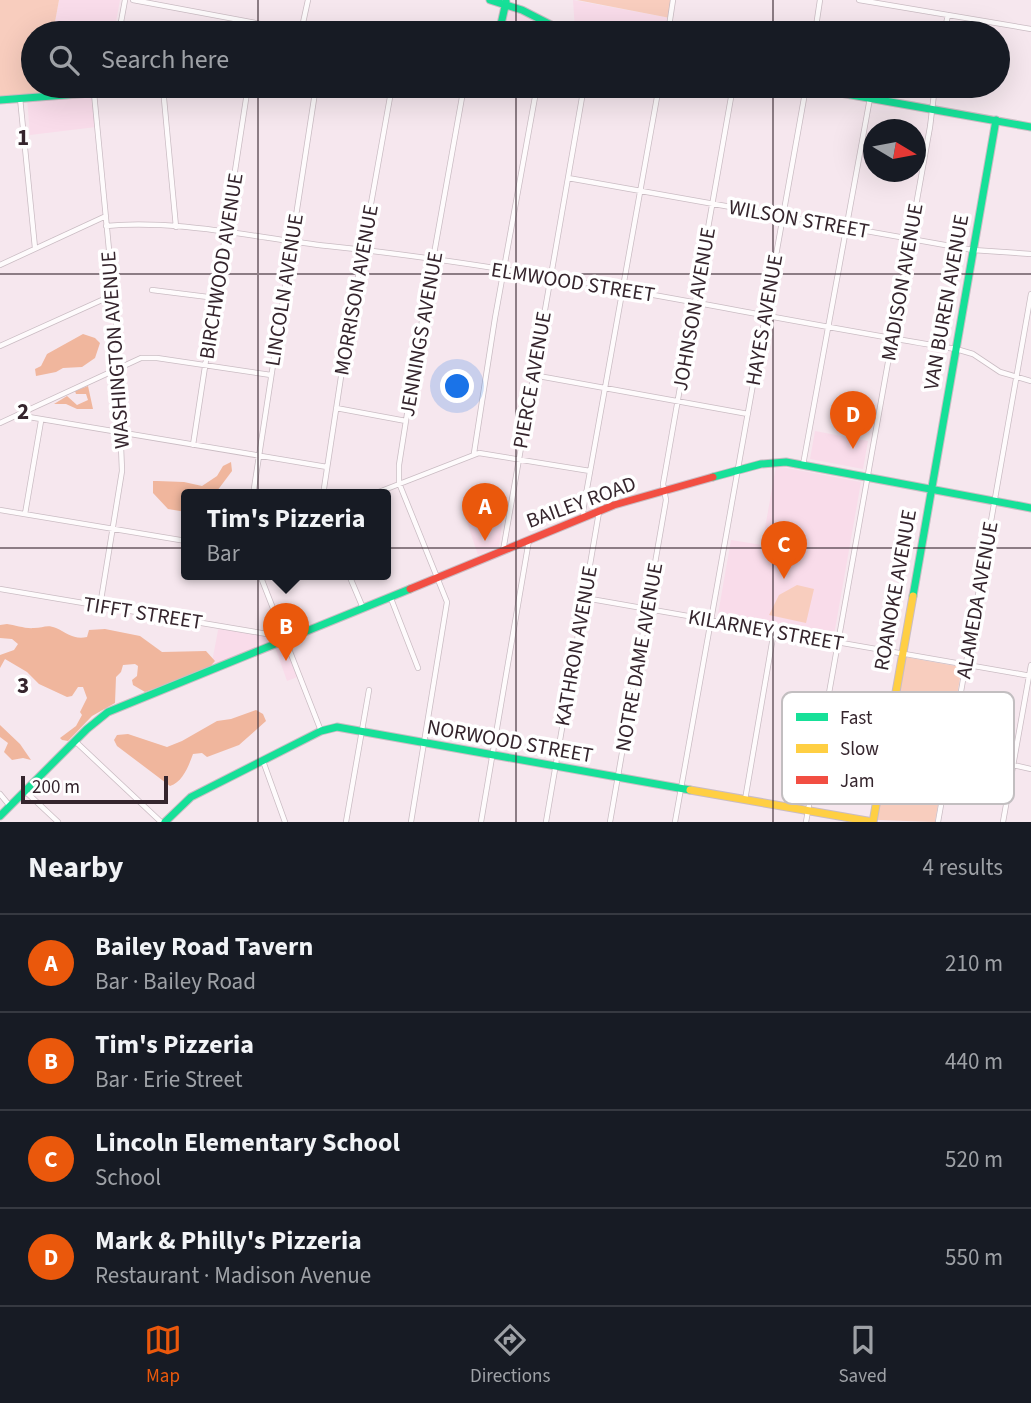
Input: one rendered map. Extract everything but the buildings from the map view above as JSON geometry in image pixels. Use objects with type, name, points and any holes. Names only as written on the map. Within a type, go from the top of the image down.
[{"type":"street","points":[[121,21],[125,0]]},
{"type":"street","points":[[133,0],[240,21]]},
{"type":"street","points":[[304,21],[308,0]]},
{"type":"street","points":[[490,0],[506,2],[543,21]]},
{"type":"street","points":[[669,21],[673,0]]},
{"type":"street","points":[[817,21],[821,0]]},
{"type":"street","points":[[859,0],[984,21]]},
{"type":"street","points":[[502,21],[506,2]]},
{"type":"street","points":[[947,21],[948,15]]},
{"type":"street","points":[[1010,25],[1031,29]]},
{"type":"street","points":[[0,100],[20,98],[35,248]]},
{"type":"street","name":"WASHINGTON AVENUE","points":[[94,98],[113,295],[122,479],[100,606]]},
{"type":"street","points":[[164,98],[176,227]]},
{"type":"street","name":"BIRCHWOOD AVENUE","points":[[193,445],[246,98]]},
{"type":"street","name":"LINCOLN AVENUE","points":[[254,489],[314,98]]},
{"type":"street","name":"MORRISON AVENUE","points":[[324,489],[389,98]]},
{"type":"street","name":"JENNINGS AVENUE","points":[[411,822],[447,598],[399,483],[406,421],[462,98]]},
{"type":"street","points":[[474,453],[535,98]]},
{"type":"street","name":"PIERCE AVENUE","points":[[503,551],[582,98]]},
{"type":"street","points":[[584,518],[590,471],[657,98]]},
{"type":"street","name":"JOHNSON AVENUE","points":[[664,491],[677,401],[731,98]]},
{"type":"street","name":"HAYES AVENUE","points":[[675,822],[802,98]]},
{"type":"street","points":[[803,465],[870,98],[1031,127]]},
{"type":"street","name":"MADISON AVENUE","points":[[829,692],[934,98]]},
{"type":"street","name":"VAN BUREN AVENUE","points":[[931,489],[996,120]]},
{"type":"street","name":"WILSON STREET","points":[[568,178],[973,250],[1031,254]]},
{"type":"street","points":[[0,265],[106,216]]},
{"type":"street","name":"ELMWOOD STREET","points":[[106,226],[144,223],[292,241],[622,289],[956,349],[973,354],[1000,372],[1031,381]]},
{"type":"street","points":[[152,290],[216,298]]},
{"type":"street","name":"ALAMEDA AVENUE","points":[[961,692],[1031,294]]},
{"type":"street","points":[[0,346],[113,295]]},
{"type":"street","points":[[0,423],[133,360],[149,357],[271,375]]},
{"type":"street","points":[[533,375],[748,414]]},
{"type":"street","points":[[337,408],[406,421]]},
{"type":"street","points":[[17,415],[327,467]]},
{"type":"street","points":[[25,514],[41,421]]},
{"type":"street","points":[[385,489],[474,453],[590,471]]},
{"type":"street","name":"BAILEY ROAD","points":[[0,816],[108,712],[599,512],[664,491],[775,461],[1031,508]]},
{"type":"street","name":"ROANOKE AVENUE","points":[[895,692],[931,489]]},
{"type":"street","name":"NOTRE DAME AVENUE","points":[[610,822],[666,500],[664,491]]},
{"type":"street","points":[[0,510],[181,540]]},
{"type":"street","name":"KATHRON AVENUE","points":[[546,822],[599,512]]},
{"type":"street","points":[[481,822],[529,540]]},
{"type":"street","points":[[262,580],[321,731]]},
{"type":"street","points":[[351,580],[363,608]]},
{"type":"street","name":"TIFFT STREET","points":[[0,589],[285,639]]},
{"type":"street","points":[[390,596],[418,668]]},
{"type":"street","name":"KILARNEY STREET","points":[[584,598],[1030,676]]},
{"type":"street","points":[[745,800],[774,631]]},
{"type":"street","points":[[1014,760],[1031,665]]},
{"type":"street","points":[[346,822],[369,690]]},
{"type":"street","name":"NORWOOD STREET","points":[[163,822],[191,797],[321,731],[337,727],[873,822]]},
{"type":"street","points":[[76,742],[163,822]]},
{"type":"street","points":[[263,761],[285,822]]},
{"type":"street","points":[[25,791],[58,822]]},
{"type":"street","points":[[0,794],[8,808]]},
{"type":"street","name":"MADISON AVENUE","points":[[806,822],[809,804]]},
{"type":"street","name":"ROANOKE AVENUE","points":[[873,822],[876,804]]},
{"type":"street","name":"ALAMEDA AVENUE","points":[[937,822],[940,804]]},
{"type":"street","points":[[1003,822],[1006,804]]},
{"type":"shaded area","points":[[0,0],[59,0],[55,21],[21,21],[21,98],[24,98],[0,100]]},
{"type":"shaded area","points":[[59,0],[120,0],[116,21],[55,21]]},
{"type":"shaded area","points":[[573,0],[670,18],[670,21],[574,21]]},
{"type":"shaded area","points":[[577,0],[673,0],[670,18]]},
{"type":"shaded area","points":[[506,4],[542,21],[502,21]]},
{"type":"shaded area","points":[[27,98],[94,98],[96,127],[30,135]]},
{"type":"shaded area","points":[[83,334],[100,343],[95,358],[82,367],[63,368],[36,376],[35,369],[41,366],[47,354]]},
{"type":"shaded area","points":[[88,386],[93,409],[54,404],[67,396],[77,405],[88,400],[86,394],[76,394],[75,391]]},
{"type":"shaded area","points":[[815,431],[868,441],[863,469],[810,459]]},
{"type":"shaded area","points":[[231,462],[232,471],[218,489],[181,489],[181,511],[168,509],[153,493],[153,481],[184,482],[202,486],[217,476],[223,466]]},
{"type":"shaded area","points":[[776,466],[861,482],[834,635],[718,614],[731,540],[762,545]]},
{"type":"shaded area","points":[[479,498],[505,500],[499,547],[478,555],[463,510]]},
{"type":"shaded area","points":[[772,528],[799,533],[798,539],[791,544],[775,542],[771,536]]},
{"type":"shaded area","points":[[797,585],[814,589],[806,623],[769,615],[779,595]]},
{"type":"shaded area","points":[[0,625],[31,628],[50,626],[78,638],[87,637],[89,630],[105,629],[140,636],[162,652],[206,651],[215,661],[208,669],[145,692],[133,685],[132,680],[137,676],[138,666],[123,665],[116,677],[115,703],[92,716],[68,741],[62,740],[60,738],[76,726],[82,715],[80,712],[87,698],[83,687],[78,687],[72,696],[67,697],[39,684],[27,672],[5,659],[0,668],[0,655],[14,650],[18,644],[12,639],[0,638]]},
{"type":"shaded area","points":[[219,625],[285,639],[300,676],[287,681],[274,644],[214,668],[212,662]]},
{"type":"shaded area","points":[[905,657],[962,667],[958,692],[899,692]]},
{"type":"shaded area","points":[[256,710],[263,714],[266,721],[239,745],[207,757],[202,753],[193,754],[182,777],[170,786],[117,746],[114,740],[117,735],[128,734],[167,747],[217,721]]},
{"type":"shaded area","points":[[0,725],[20,744],[31,760],[12,760],[4,752],[8,743],[0,737]]},
{"type":"shaded area","points":[[880,804],[938,804],[935,822],[877,820]]},
{"type":"traffic: fast","points":[[490,0],[522,10],[544,21]]},
{"type":"traffic: fast","points":[[502,21],[506,2]]},
{"type":"traffic: fast","points":[[0,100],[26,98]]},
{"type":"traffic: fast","points":[[868,98],[1031,127]]},
{"type":"traffic: fast","points":[[913,596],[996,120]]},
{"type":"traffic: fast","points":[[713,477],[761,464],[786,462],[1031,508]]},
{"type":"traffic: fast","points":[[0,816],[87,729],[108,712],[410,589]]},
{"type":"traffic: fast","points":[[165,822],[191,797],[321,731],[337,727],[690,790]]},
{"type":"traffic: slow","points":[[896,692],[913,596]]},
{"type":"traffic: slow","points":[[690,790],[873,822]]},
{"type":"traffic: slow","points":[[873,822],[876,804]]},
{"type":"traffic: jam","points":[[410,589],[614,505],[713,477]]},
{"type":"place","name":"Mark & Philly's Pizzeria","points":[[853,449]]},
{"type":"place","name":"Bailey Road Tavern","points":[[485,541]]},
{"type":"place","name":"Lincoln Elementary School","points":[[784,579]]},
{"type":"place","name":"Tim's Pizzeria","points":[[286,661]]}]
